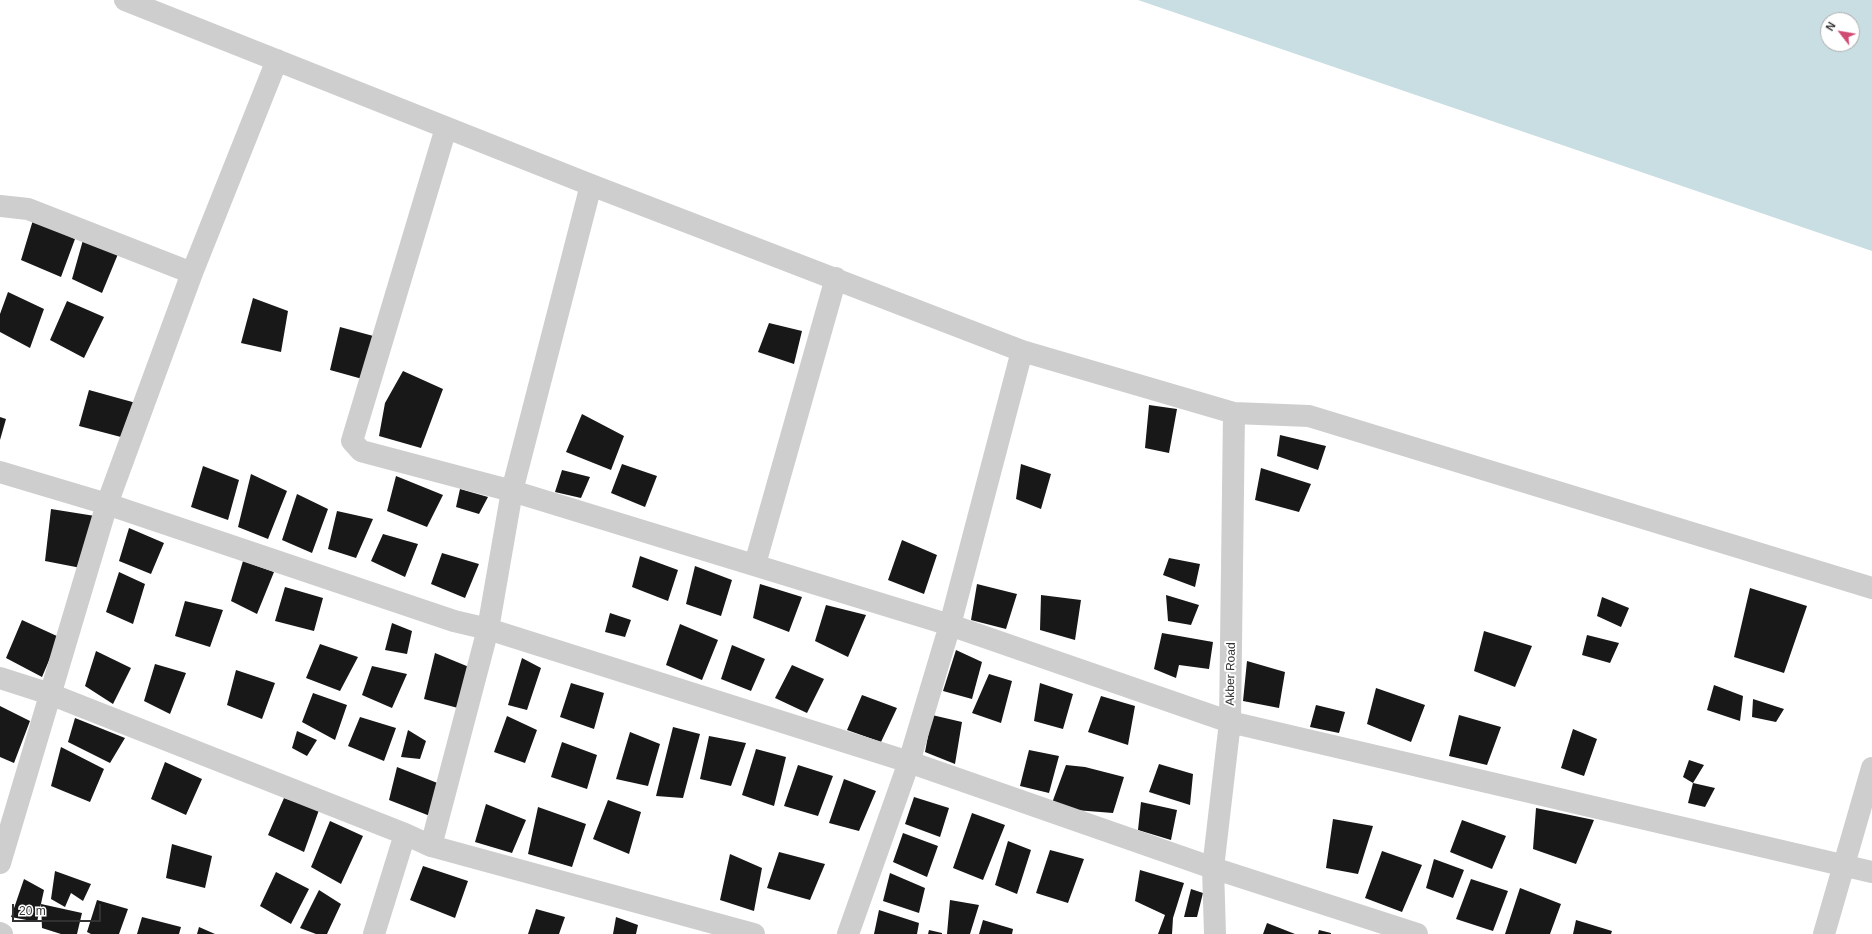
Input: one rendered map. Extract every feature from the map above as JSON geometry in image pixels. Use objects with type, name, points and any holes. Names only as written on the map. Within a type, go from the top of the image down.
[{"type":"street","points":[[125,0],[446,128],[1022,351],[1234,413],[1309,416],[1872,588]]},
{"type":"street","points":[[0,863],[107,504],[192,273],[277,60]]},
{"type":"street","points":[[446,128],[352,441],[361,451],[512,491],[755,564],[950,625],[1230,722],[1872,872]]},
{"type":"street","points":[[430,846],[488,629],[512,491],[592,185]]},
{"type":"street","points":[[0,206],[28,209],[192,273]]},
{"type":"street","points":[[755,564],[836,278]]},
{"type":"street","points":[[848,934],[909,762],[950,625],[1022,351]]},
{"type":"street","name":"Akber Road","points":[[1215,934],[1213,868],[1230,722],[1234,413]]},
{"type":"street","points":[[0,472],[107,504],[454,621],[488,629],[909,762],[1213,868],[1417,934]]},
{"type":"street","points":[[0,678],[50,694],[405,834],[430,846],[754,934]]},
{"type":"street","points":[[1824,934],[1872,768]]},
{"type":"street","points":[[374,934],[405,834]]},
{"type":"shaded area","points":[[1138,0],[1872,0],[1872,251]]},
{"type":"building","points":[[33,220],[75,239],[61,277],[21,260]]},
{"type":"building","points":[[83,240],[118,254],[102,293],[72,279]]},
{"type":"building","points":[[8,292],[44,309],[30,348],[0,332],[0,314]]},
{"type":"building","points":[[253,298],[288,311],[281,352],[241,343]]},
{"type":"building","points":[[67,301],[104,317],[84,358],[50,340]]},
{"type":"building","points":[[769,323],[802,331],[794,364],[758,352]]},
{"type":"building","points":[[340,327],[377,337],[366,380],[330,370]]},
{"type":"building","points":[[403,371],[443,389],[421,448],[379,436],[385,403]]},
{"type":"building","points":[[89,390],[136,403],[121,437],[79,426]]},
{"type":"building","points":[[1149,405],[1177,409],[1169,453],[1145,448]]},
{"type":"building","points":[[582,414],[624,436],[611,470],[566,452]]},
{"type":"building","points":[[0,417],[6,419],[0,440]]},
{"type":"building","points":[[1280,435],[1326,446],[1318,470],[1277,456]]},
{"type":"building","points":[[622,464],[657,476],[645,507],[611,493]]},
{"type":"building","points":[[1021,464],[1051,474],[1041,509],[1016,499]]},
{"type":"building","points":[[203,466],[239,480],[228,520],[191,507]]},
{"type":"building","points":[[1261,468],[1311,484],[1299,512],[1255,500]]},
{"type":"building","points":[[562,470],[590,477],[581,498],[555,492]]},
{"type":"building","points":[[251,474],[287,491],[268,539],[238,527]]},
{"type":"building","points":[[396,476],[443,495],[427,527],[387,511]]},
{"type":"building","points":[[460,489],[488,497],[479,514],[456,507]]},
{"type":"building","points":[[297,494],[328,509],[312,553],[282,540]]},
{"type":"building","points":[[51,509],[95,516],[81,568],[45,561]]},
{"type":"building","points":[[337,511],[373,519],[356,558],[328,549]]},
{"type":"building","points":[[129,528],[164,543],[151,574],[119,561]]},
{"type":"building","points":[[383,534],[418,544],[405,577],[371,561]]},
{"type":"building","points":[[902,540],[937,555],[924,594],[888,580]]},
{"type":"building","points":[[442,553],[479,564],[465,598],[431,584]]},
{"type":"building","points":[[640,556],[678,570],[668,601],[632,587]]},
{"type":"building","points":[[1169,558],[1200,564],[1195,587],[1163,575]]},
{"type":"building","points":[[243,561],[274,572],[257,614],[231,601]]},
{"type":"building","points":[[695,566],[732,580],[721,616],[686,604]]},
{"type":"building","points":[[119,572],[145,584],[133,624],[106,612]]},
{"type":"building","points":[[760,584],[802,597],[789,632],[753,618]]},
{"type":"building","points":[[977,584],[1017,594],[1006,629],[971,620]]},
{"type":"building","points":[[285,587],[323,598],[314,631],[275,621]]},
{"type":"building","points":[[1750,588],[1807,606],[1784,673],[1734,657]]},
{"type":"building","points":[[1041,595],[1081,600],[1075,640],[1040,630]]},
{"type":"building","points":[[1166,595],[1199,605],[1191,625],[1168,621]]},
{"type":"building","points":[[1602,597],[1629,608],[1621,627],[1597,616]]},
{"type":"building","points":[[185,601],[223,610],[210,647],[175,636]]},
{"type":"building","points":[[826,605],[866,615],[848,657],[815,641]]},
{"type":"building","points":[[610,613],[631,620],[625,637],[605,632]]},
{"type":"building","points":[[22,620],[59,637],[42,677],[6,658]]},
{"type":"building","points":[[392,623],[412,631],[407,654],[385,650]]},
{"type":"building","points":[[680,624],[718,640],[702,680],[666,665]]},
{"type":"building","points":[[1484,631],[1532,646],[1515,687],[1474,671]]},
{"type":"building","points":[[1162,633],[1213,642],[1209,669],[1179,665],[1176,678],[1154,669]]},
{"type":"building","points":[[1587,635],[1619,643],[1610,663],[1582,655]]},
{"type":"building","points":[[320,644],[358,657],[340,691],[306,678]]},
{"type":"building","points":[[732,645],[765,659],[751,691],[721,679]]},
{"type":"building","points":[[956,650],[982,662],[972,699],[943,691]]},
{"type":"building","points":[[96,651],[131,668],[113,704],[85,686]]},
{"type":"building","points":[[435,653],[469,667],[458,708],[424,699]]},
{"type":"building","points":[[522,658],[541,668],[527,710],[508,705]]},
{"type":"building","points":[[1247,661],[1285,672],[1279,708],[1243,701]]},
{"type":"building","points":[[155,664],[186,673],[170,714],[144,701]]},
{"type":"building","points":[[792,665],[824,679],[807,713],[775,698]]},
{"type":"building","points":[[372,666],[407,674],[392,708],[362,695]]},
{"type":"building","points":[[236,670],[275,683],[262,719],[227,705]]},
{"type":"building","points":[[989,674],[1012,681],[1001,723],[972,713]]},
{"type":"building","points":[[571,683],[604,693],[594,729],[560,717]]},
{"type":"building","points":[[1040,683],[1073,694],[1063,729],[1034,721]]},
{"type":"building","points":[[1714,685],[1743,696],[1740,721],[1707,710]]},
{"type":"building","points":[[1376,688],[1425,705],[1411,742],[1367,724]]},
{"type":"building","points":[[313,693],[347,705],[335,740],[302,722]]},
{"type":"building","points":[[862,695],[897,708],[881,742],[847,730]]},
{"type":"building","points":[[1101,696],[1135,706],[1128,745],[1088,732]]},
{"type":"building","points":[[1753,699],[1784,709],[1776,722],[1752,717]]},
{"type":"building","points":[[1316,705],[1345,712],[1339,733],[1310,727]]},
{"type":"building","points":[[0,706],[30,721],[14,763],[0,757]]},
{"type":"building","points":[[932,715],[962,722],[955,764],[925,752]]},
{"type":"building","points":[[1459,715],[1501,727],[1487,765],[1449,756]]},
{"type":"building","points":[[507,716],[537,730],[525,763],[494,752]]},
{"type":"building","points":[[360,717],[396,728],[384,761],[348,746]]},
{"type":"building","points":[[75,718],[125,738],[110,763],[68,742]]},
{"type":"building","points":[[673,727],[700,734],[683,798],[656,796]]},
{"type":"building","points":[[1573,729],[1597,739],[1584,776],[1561,768]]},
{"type":"building","points":[[408,730],[426,741],[420,759],[401,757]]},
{"type":"building","points":[[297,731],[317,740],[307,756],[292,748]]},
{"type":"building","points":[[630,732],[660,744],[648,786],[616,779]]},
{"type":"building","points":[[709,736],[746,743],[731,786],[700,779]]},
{"type":"building","points":[[562,742],[597,755],[587,789],[551,777]]},
{"type":"building","points":[[61,747],[104,769],[90,802],[51,786]]},
{"type":"building","points":[[756,749],[786,757],[774,806],[742,795]]},
{"type":"building","points":[[1029,750],[1059,756],[1049,793],[1020,786]]},
{"type":"building","points":[[1689,760],[1704,765],[1693,783],[1683,777]]},
{"type":"building","points":[[165,762],[202,779],[186,815],[151,799]]},
{"type":"building","points":[[1159,764],[1193,774],[1190,805],[1149,792]]},
{"type":"building","points":[[798,765],[833,776],[818,816],[784,806]]},
{"type":"building","points":[[1066,765],[1085,767],[1124,777],[1113,813],[1075,810],[1052,803]]},
{"type":"building","points":[[397,767],[445,786],[430,816],[389,800]]},
{"type":"building","points":[[844,779],[876,791],[859,831],[829,823]]},
{"type":"building","points":[[1693,783],[1715,788],[1705,807],[1688,803]]},
{"type":"building","points":[[914,797],[949,808],[940,837],[905,824]]},
{"type":"building","points":[[284,798],[319,810],[304,852],[268,835]]},
{"type":"building","points":[[608,800],[641,812],[629,854],[593,839]]},
{"type":"building","points":[[1141,802],[1177,810],[1171,840],[1138,830]]},
{"type":"building","points":[[486,804],[526,820],[512,853],[475,842]]},
{"type":"building","points":[[538,807],[586,824],[572,867],[528,854]]},
{"type":"building","points":[[1536,808],[1594,820],[1576,864],[1533,849]]},
{"type":"building","points":[[972,813],[1005,825],[983,880],[953,868]]},
{"type":"building","points":[[1333,819],[1373,826],[1358,874],[1326,868]]},
{"type":"building","points":[[1462,820],[1506,836],[1492,869],[1450,852]]},
{"type":"building","points":[[330,821],[363,836],[341,884],[311,867]]},
{"type":"building","points":[[903,833],[938,846],[927,877],[893,862]]},
{"type":"building","points":[[1008,841],[1031,850],[1017,894],[995,885]]},
{"type":"building","points":[[172,844],[212,856],[205,888],[166,878]]},
{"type":"building","points":[[1050,850],[1084,859],[1068,903],[1036,893]]},
{"type":"building","points":[[1382,851],[1422,865],[1402,912],[1365,898]]},
{"type":"building","points":[[779,852],[825,864],[810,900],[767,888]]},
{"type":"building","points":[[730,854],[762,868],[754,911],[720,900]]},
{"type":"building","points":[[1434,859],[1464,870],[1453,898],[1426,888]]},
{"type":"building","points":[[423,866],[468,881],[455,918],[410,900]]},
{"type":"building","points":[[1140,870],[1184,883],[1173,918],[1172,934],[1158,934],[1165,915],[1135,901]]},
{"type":"building","points":[[55,871],[91,884],[83,901],[71,893],[65,907],[51,899]]},
{"type":"building","points":[[276,872],[309,889],[291,924],[260,906]]},
{"type":"building","points":[[890,873],[925,888],[919,913],[883,901]]},
{"type":"building","points":[[24,879],[44,890],[37,922],[11,917]]},
{"type":"building","points":[[1471,879],[1508,891],[1493,931],[1456,919]]},
{"type":"building","points":[[1520,888],[1561,904],[1550,934],[1505,934]]},
{"type":"building","points":[[1191,889],[1203,893],[1197,917],[1184,917]]},
{"type":"building","points":[[319,890],[341,904],[327,934],[316,934],[300,928]]},
{"type":"building","points":[[97,900],[128,909],[119,934],[91,934],[87,932]]},
{"type":"building","points":[[950,900],[979,905],[970,934],[947,934]]},
{"type":"building","points":[[41,904],[82,913],[77,934],[61,934],[42,928]]},
{"type":"building","points":[[536,909],[565,917],[559,934],[528,934]]},
{"type":"building","points":[[879,910],[919,923],[917,934],[874,934]]},
{"type":"building","points":[[142,917],[181,927],[179,934],[137,934]]},
{"type":"building","points":[[616,917],[638,925],[636,934],[613,934]]},
{"type":"building","points":[[983,920],[1013,929],[1012,934],[979,934]]},
{"type":"building","points":[[1576,920],[1612,931],[1611,934],[1573,934]]},
{"type":"building","points":[[1267,923],[1295,934],[1263,934]]},
{"type":"building","points":[[199,927],[215,934],[197,934]]},
{"type":"building","points":[[929,930],[942,933],[942,934],[928,934]]},
{"type":"building","points":[[1319,930],[1331,933],[1331,934],[1318,934]]}]
